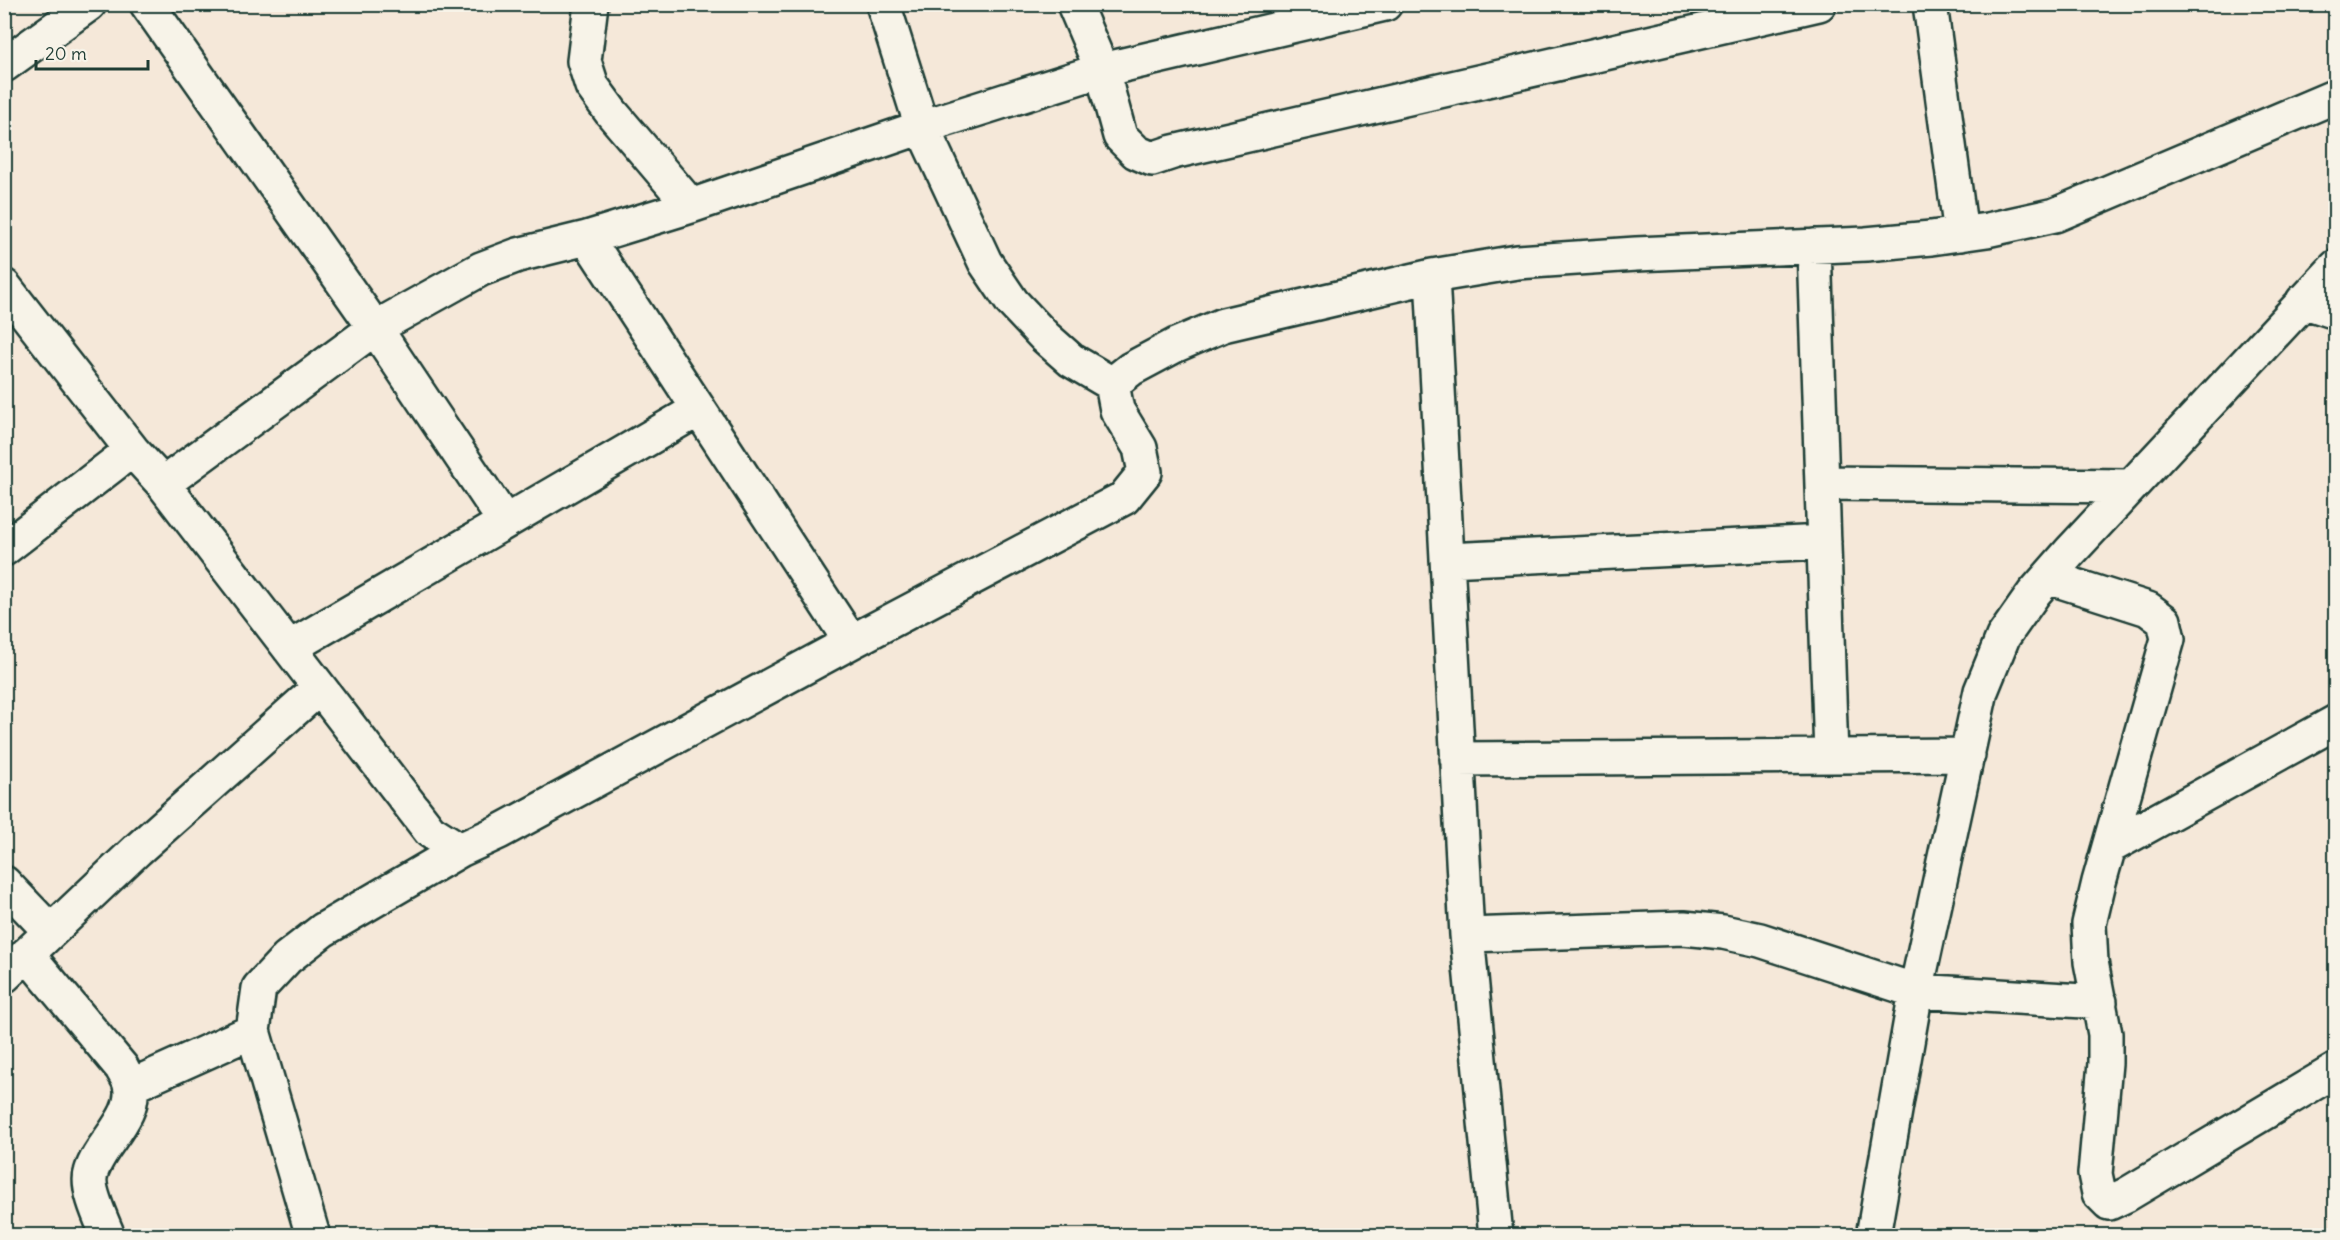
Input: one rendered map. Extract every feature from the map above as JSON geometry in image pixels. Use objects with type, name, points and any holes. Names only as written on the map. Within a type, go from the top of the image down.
[{"type":"street","points":[[4,65],[88,4]]},
{"type":"street","points":[[147,4],[375,328],[505,522]]},
{"type":"street","points":[[591,4],[584,62],[592,86],[611,112],[691,206]]},
{"type":"street","points":[[312,1236],[253,1031],[259,988],[287,958],[323,930],[460,850],[499,832],[850,642],[1125,498],[1145,472],[1140,448],[1117,410],[1112,384],[1071,360],[1045,337],[1012,302],[985,262],[922,127],[883,4]]},
{"type":"street","points":[[1074,4],[1102,70],[1120,136],[1136,152],[1152,159],[1173,152],[1819,4]]},
{"type":"street","points":[[163,484],[375,328],[482,269],[518,255],[587,238],[691,206],[922,127],[1102,70],[1385,4]]},
{"type":"street","points":[[1930,4],[1961,234]]},
{"type":"street","points":[[1112,384],[1131,369],[1176,345],[1223,326],[1432,276],[1517,262],[1866,244],[1961,234],[2055,215],[2336,96]]},
{"type":"street","points":[[587,238],[850,642]]},
{"type":"street","points":[[1814,246],[1831,756]]},
{"type":"street","points":[[1873,1236],[1916,991],[1982,691],[2003,637],[2048,577],[2130,486],[2336,267]]},
{"type":"street","points":[[1432,276],[1467,935],[1496,1236]]},
{"type":"street","points":[[4,286],[132,450],[163,484],[430,831],[460,850]]},
{"type":"street","points":[[2302,301],[2336,312]]},
{"type":"street","points":[[289,648],[699,409]]},
{"type":"street","points":[[4,549],[132,450]]},
{"type":"street","points":[[1822,483],[2130,486]]},
{"type":"street","points":[[1447,560],[1824,542]]},
{"type":"street","points":[[2048,577],[2148,609],[2164,621],[2168,639],[2089,924],[2091,962],[2105,1034],[2105,1063],[2096,1174],[2098,1193],[2109,1203],[2336,1070]]},
{"type":"street","points":[[27,954],[137,850],[319,688]]},
{"type":"street","points":[[2109,847],[2336,722]]},
{"type":"street","points":[[1458,759],[1968,755]]},
{"type":"street","points":[[4,883],[27,954],[122,1068],[131,1086],[128,1112],[100,1152],[90,1175],[95,1201],[108,1236]]},
{"type":"street","points":[[1467,935],[1684,928],[1723,932],[1760,940],[1916,991],[2100,1002]]},
{"type":"street","points":[[131,1086],[253,1031]]}]
